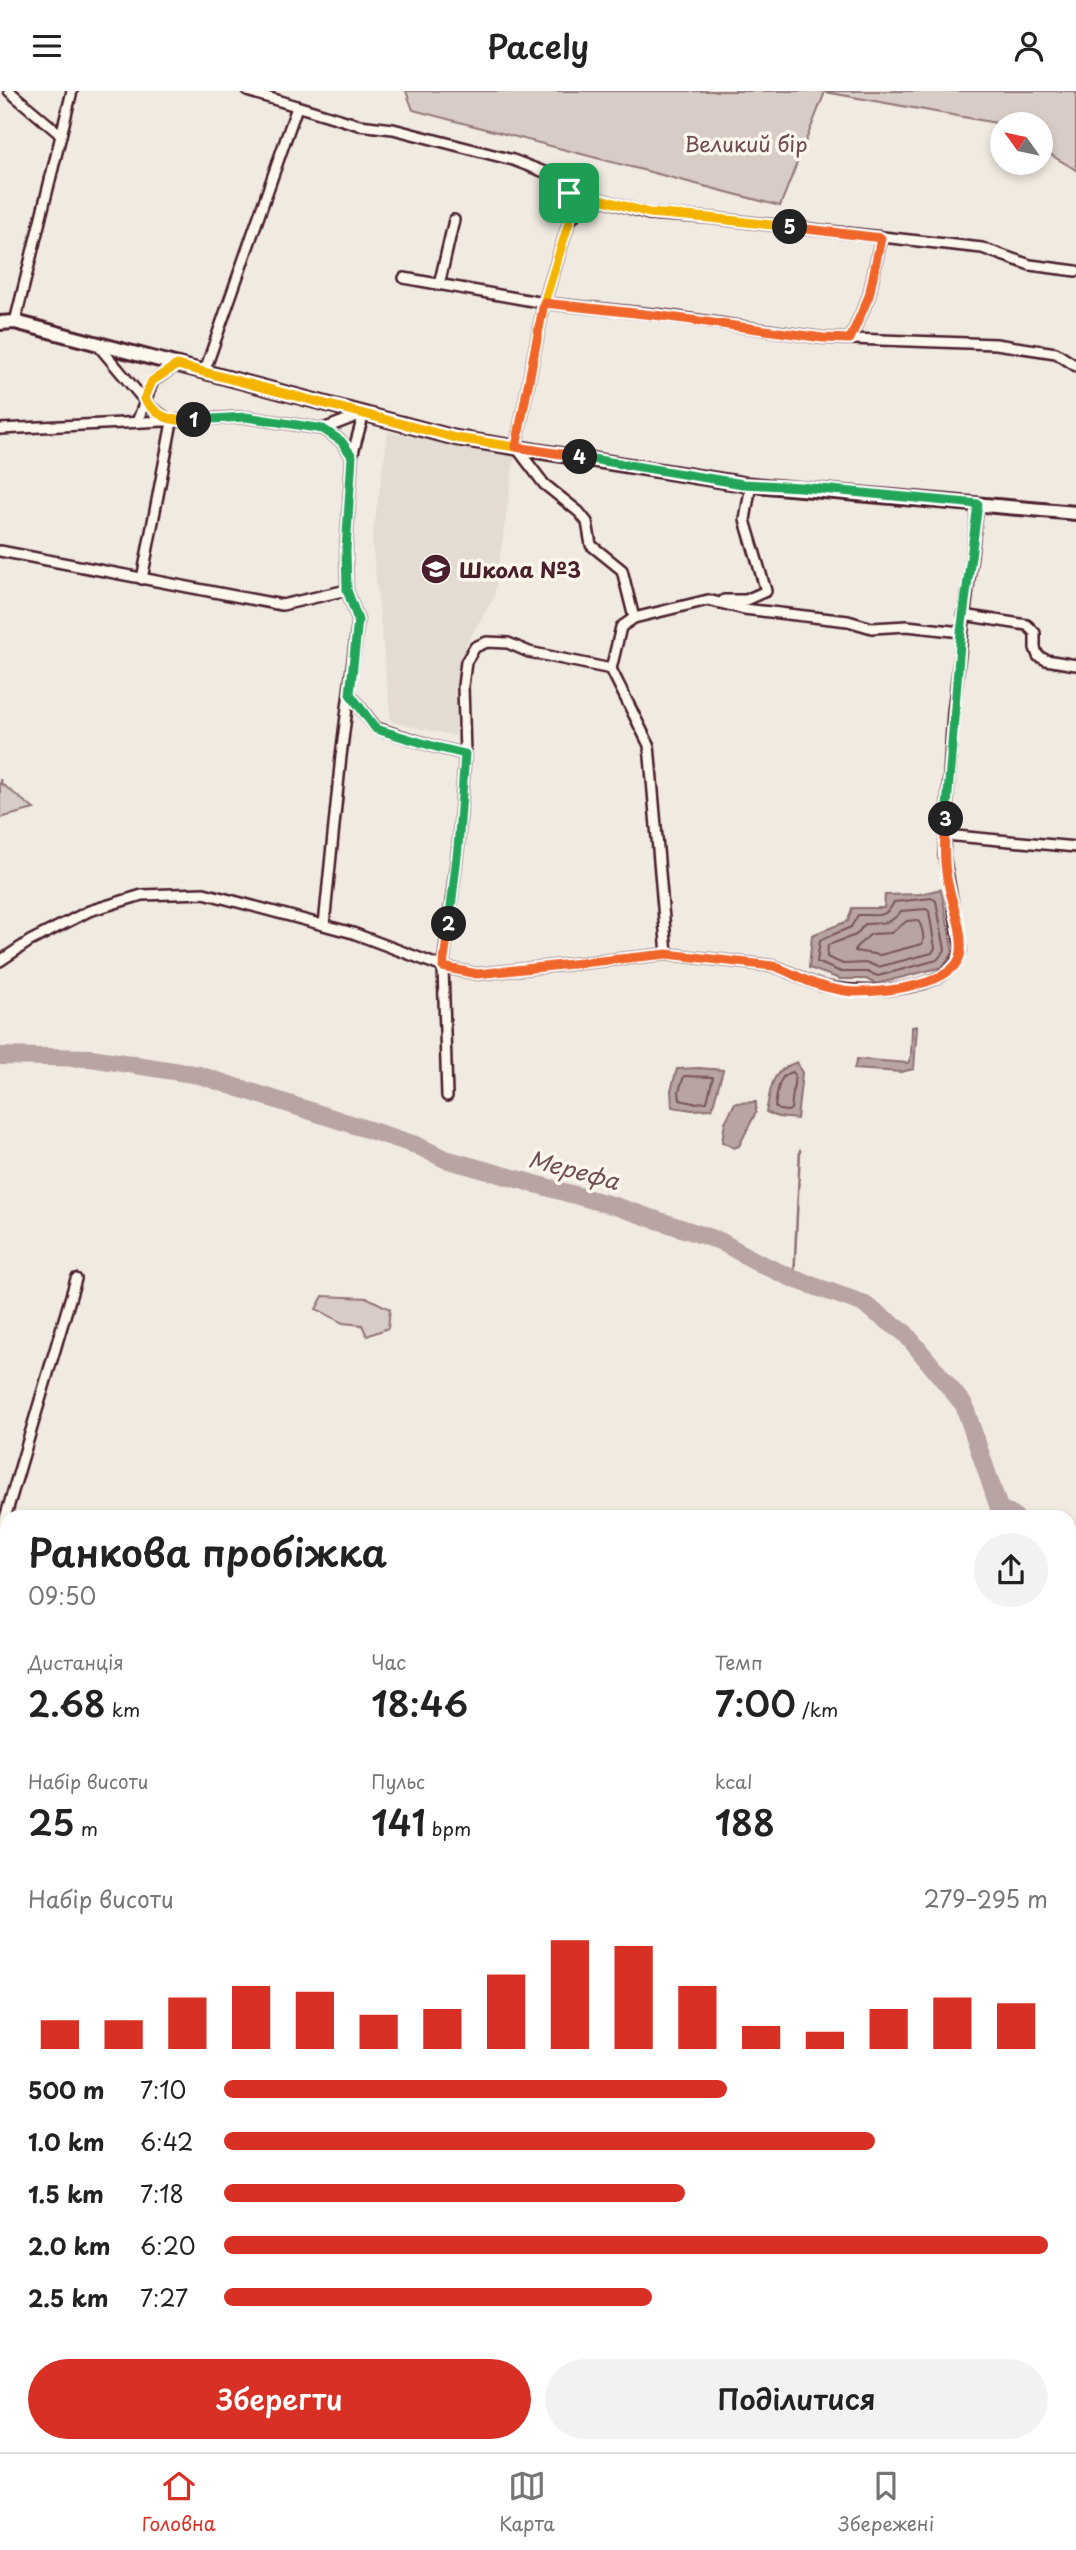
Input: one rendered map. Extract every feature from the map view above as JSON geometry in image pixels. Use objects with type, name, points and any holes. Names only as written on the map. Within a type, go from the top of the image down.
[{"type":"street","points":[[9,91],[61,135]]},
{"type":"street","points":[[15,322],[72,91]]},
{"type":"street","points":[[247,91],[359,125],[393,128],[467,146],[560,178],[597,198],[649,213],[982,248],[1030,265],[1076,271]]},
{"type":"street","points":[[204,373],[297,107]]},
{"type":"street","points":[[560,178],[569,193],[569,222],[544,303],[516,447],[544,484],[579,512],[587,522],[591,545],[622,570],[634,618]]},
{"type":"street","points":[[569,222],[582,207],[597,198]]},
{"type":"street","points":[[439,285],[454,220]]},
{"type":"street","points":[[850,339],[869,296],[881,238]]},
{"type":"street","points":[[404,278],[544,303],[810,337],[996,344],[1056,353],[1076,366]]},
{"type":"street","points":[[0,323],[15,322],[456,438],[751,484],[1076,513]]},
{"type":"street","points":[[97,344],[149,406],[172,422]]},
{"type":"street","points":[[137,422],[152,381],[177,365]]},
{"type":"street","points":[[323,429],[363,414]]},
{"type":"street","points":[[324,925],[358,620],[347,590],[346,550],[352,456],[363,414]]},
{"type":"street","points":[[0,429],[246,417],[323,429],[341,441],[352,456]]},
{"type":"street","points":[[142,579],[172,422]]},
{"type":"street","points":[[667,954],[649,745],[611,669],[621,627],[634,618],[708,600],[746,600],[766,590],[745,520],[751,484]]},
{"type":"street","points":[[0,961],[30,941],[89,911],[142,895],[204,893],[353,933],[443,967],[477,974],[667,954],[773,966],[818,985],[851,992],[890,991],[945,975],[959,961],[961,949],[944,855],[944,835],[961,632],[978,504]]},
{"type":"street","points":[[0,551],[282,605],[347,590]]},
{"type":"street","points":[[708,600],[744,609],[848,621],[872,628],[907,626],[961,632]]},
{"type":"street","points":[[963,615],[1027,625],[1035,633],[1038,656],[1076,665]]},
{"type":"street","points":[[447,1096],[443,967],[458,848],[465,754],[466,662],[475,647],[487,642],[508,643],[529,652],[611,669]]},
{"type":"street","points":[[350,694],[376,729],[465,754]]},
{"type":"street","points":[[944,835],[1076,847]]},
{"type":"street","points":[[7,1510],[76,1279]]},
{"type":"shaded area","name":"Школа №3","points":[[388,432],[515,456],[494,597],[466,644],[459,679],[455,736],[391,722],[372,541]]},
{"type":"green space","name":"Великий бір","points":[[406,91],[1076,91],[1076,170],[1054,157],[1054,112],[990,112],[990,122],[825,92],[780,206],[413,110]]},
{"type":"green space","points":[[0,779],[2,784],[34,809],[0,818]]},
{"type":"green space","points":[[323,1296],[368,1298],[390,1309],[388,1328],[367,1336],[362,1325],[343,1323],[316,1309]]},
{"type":"water","points":[[941,889],[953,953],[942,967],[876,984],[866,979],[840,979],[809,968],[812,935],[848,921],[852,908],[884,908],[885,895],[920,894]]},
{"type":"water","points":[[917,1026],[914,1069],[901,1072],[854,1069],[857,1059],[908,1063],[911,1056],[912,1027]]},
{"type":"water","points":[[797,1062],[802,1073],[797,1119],[778,1117],[766,1112],[776,1075]]},
{"type":"water","points":[[677,1069],[723,1070],[712,1109],[672,1107],[671,1090]]},
{"type":"water","points":[[756,1102],[756,1112],[739,1146],[734,1148],[722,1142],[725,1122],[735,1103]]},
{"type":"waterway","name":"Мерефа","points":[[0,1056],[91,1058],[199,1075],[416,1145],[445,1159],[618,1207],[720,1241],[794,1279],[862,1303],[905,1333],[964,1405],[999,1508],[1003,1510]]},
{"type":"waterway","points":[[794,1279],[800,1150]]},
{"type":"place","name":"Школа №3","points":[[436,569]]},
{"type":"route","points":[[569,193],[560,178],[597,198],[649,213],[881,238],[869,296],[850,339],[823,338],[544,303],[530,375],[516,447],[743,484],[978,504],[961,632],[944,835],[947,878],[961,949],[959,961],[945,975],[890,991],[851,992],[818,985],[773,966],[667,954],[477,974],[443,967],[458,848],[465,754],[376,729],[350,694],[358,620],[347,590],[346,550],[352,456],[341,441],[323,429],[246,417],[172,422],[149,406],[144,399],[152,381],[177,365],[456,438],[516,447],[544,303],[569,222],[569,193]]}]
